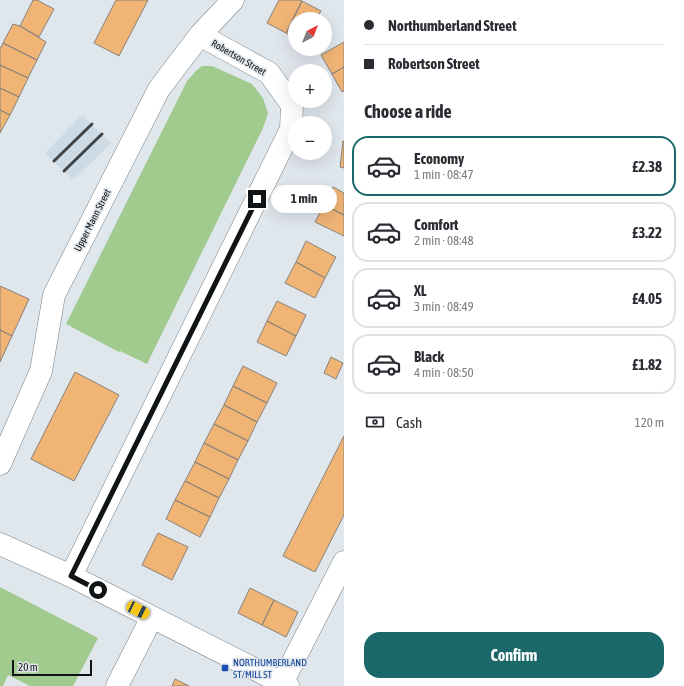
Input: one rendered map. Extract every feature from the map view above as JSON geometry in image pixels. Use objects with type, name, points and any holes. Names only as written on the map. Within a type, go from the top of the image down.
[{"type":"street","name":"Upper Mann Street","points":[[0,464],[41,370],[54,295],[159,89],[200,35],[233,0]]},
{"type":"street","name":"Robertson Street","points":[[71,576],[291,129],[292,105],[269,73],[200,35]]},
{"type":"street","points":[[0,544],[71,576],[285,684],[344,562]]},
{"type":"street","points":[[117,686],[152,617]]},
{"type":"shaded area","points":[[82,115],[111,143],[73,180],[45,153]]},
{"type":"green space","points":[[202,66],[212,66],[252,84],[263,98],[268,113],[263,128],[147,364],[120,351],[119,352],[66,324],[187,81]]},
{"type":"green space","points":[[0,587],[98,638],[73,686],[30,686],[8,675],[3,686],[0,686]]},
{"type":"building","points":[[33,0],[37,0],[54,9],[39,37],[20,26]]},
{"type":"building","points":[[116,0],[148,0],[119,56],[94,43]]},
{"type":"building","points":[[279,0],[302,1],[296,12],[288,12],[288,29],[286,33],[267,23]]},
{"type":"building","points":[[302,1],[321,11],[320,12],[296,12]]},
{"type":"building","points":[[13,24],[20,26],[46,42],[37,60],[3,43]]},
{"type":"building","points":[[344,42],[344,67],[332,74],[332,64],[326,64],[322,56],[332,56],[332,49]]},
{"type":"building","points":[[3,43],[37,60],[28,78],[0,65],[0,49]]},
{"type":"building","points":[[0,65],[28,78],[19,97],[0,88]]},
{"type":"building","points":[[344,67],[344,91],[342,92],[332,74]]},
{"type":"building","points":[[0,88],[19,97],[10,115],[0,110]]},
{"type":"building","points":[[0,110],[10,115],[0,133]]},
{"type":"building","points":[[344,141],[344,168],[340,167]]},
{"type":"building","points":[[333,187],[344,193],[344,215],[324,205]]},
{"type":"building","points":[[324,205],[344,215],[344,236],[315,222]]},
{"type":"building","points":[[306,241],[336,257],[325,278],[296,262]]},
{"type":"building","points":[[296,262],[325,278],[315,298],[285,283]]},
{"type":"building","points":[[0,286],[29,299],[12,336],[0,330]]},
{"type":"building","points":[[277,301],[306,315],[296,336],[267,321]]},
{"type":"building","points":[[267,321],[296,336],[286,356],[257,342]]},
{"type":"building","points":[[0,330],[12,336],[0,362]]},
{"type":"building","points":[[331,357],[343,363],[336,379],[324,373]]},
{"type":"building","points":[[243,366],[277,383],[267,403],[233,386]]},
{"type":"building","points":[[75,372],[119,395],[74,481],[31,459]]},
{"type":"building","points":[[233,386],[267,403],[257,422],[224,405]]},
{"type":"building","points":[[224,405],[257,422],[248,441],[214,424]]},
{"type":"building","points":[[214,424],[248,441],[238,460],[204,443]]},
{"type":"building","points":[[344,436],[344,515],[315,572],[283,556]]},
{"type":"building","points":[[204,443],[238,460],[229,479],[195,462]]},
{"type":"building","points":[[195,462],[229,479],[219,498],[185,481]]},
{"type":"building","points":[[185,481],[219,498],[210,517],[175,500]]},
{"type":"building","points":[[175,500],[210,517],[200,537],[166,519]]},
{"type":"building","points":[[158,533],[188,547],[172,580],[142,565]]},
{"type":"building","points":[[250,588],[274,600],[262,625],[238,613]]},
{"type":"building","points":[[274,600],[298,612],[286,637],[262,625]]},
{"type":"building","points":[[175,679],[189,686],[172,686]]},
{"type":"railway","points":[[54,161],[92,124]]},
{"type":"railway","points":[[64,171],[102,134]]},
{"type":"place","name":"NORTHUMBERLAND ST/MILL ST","points":[[225,668]]},
{"type":"route","points":[[98,590],[71,576],[257,199]]}]
